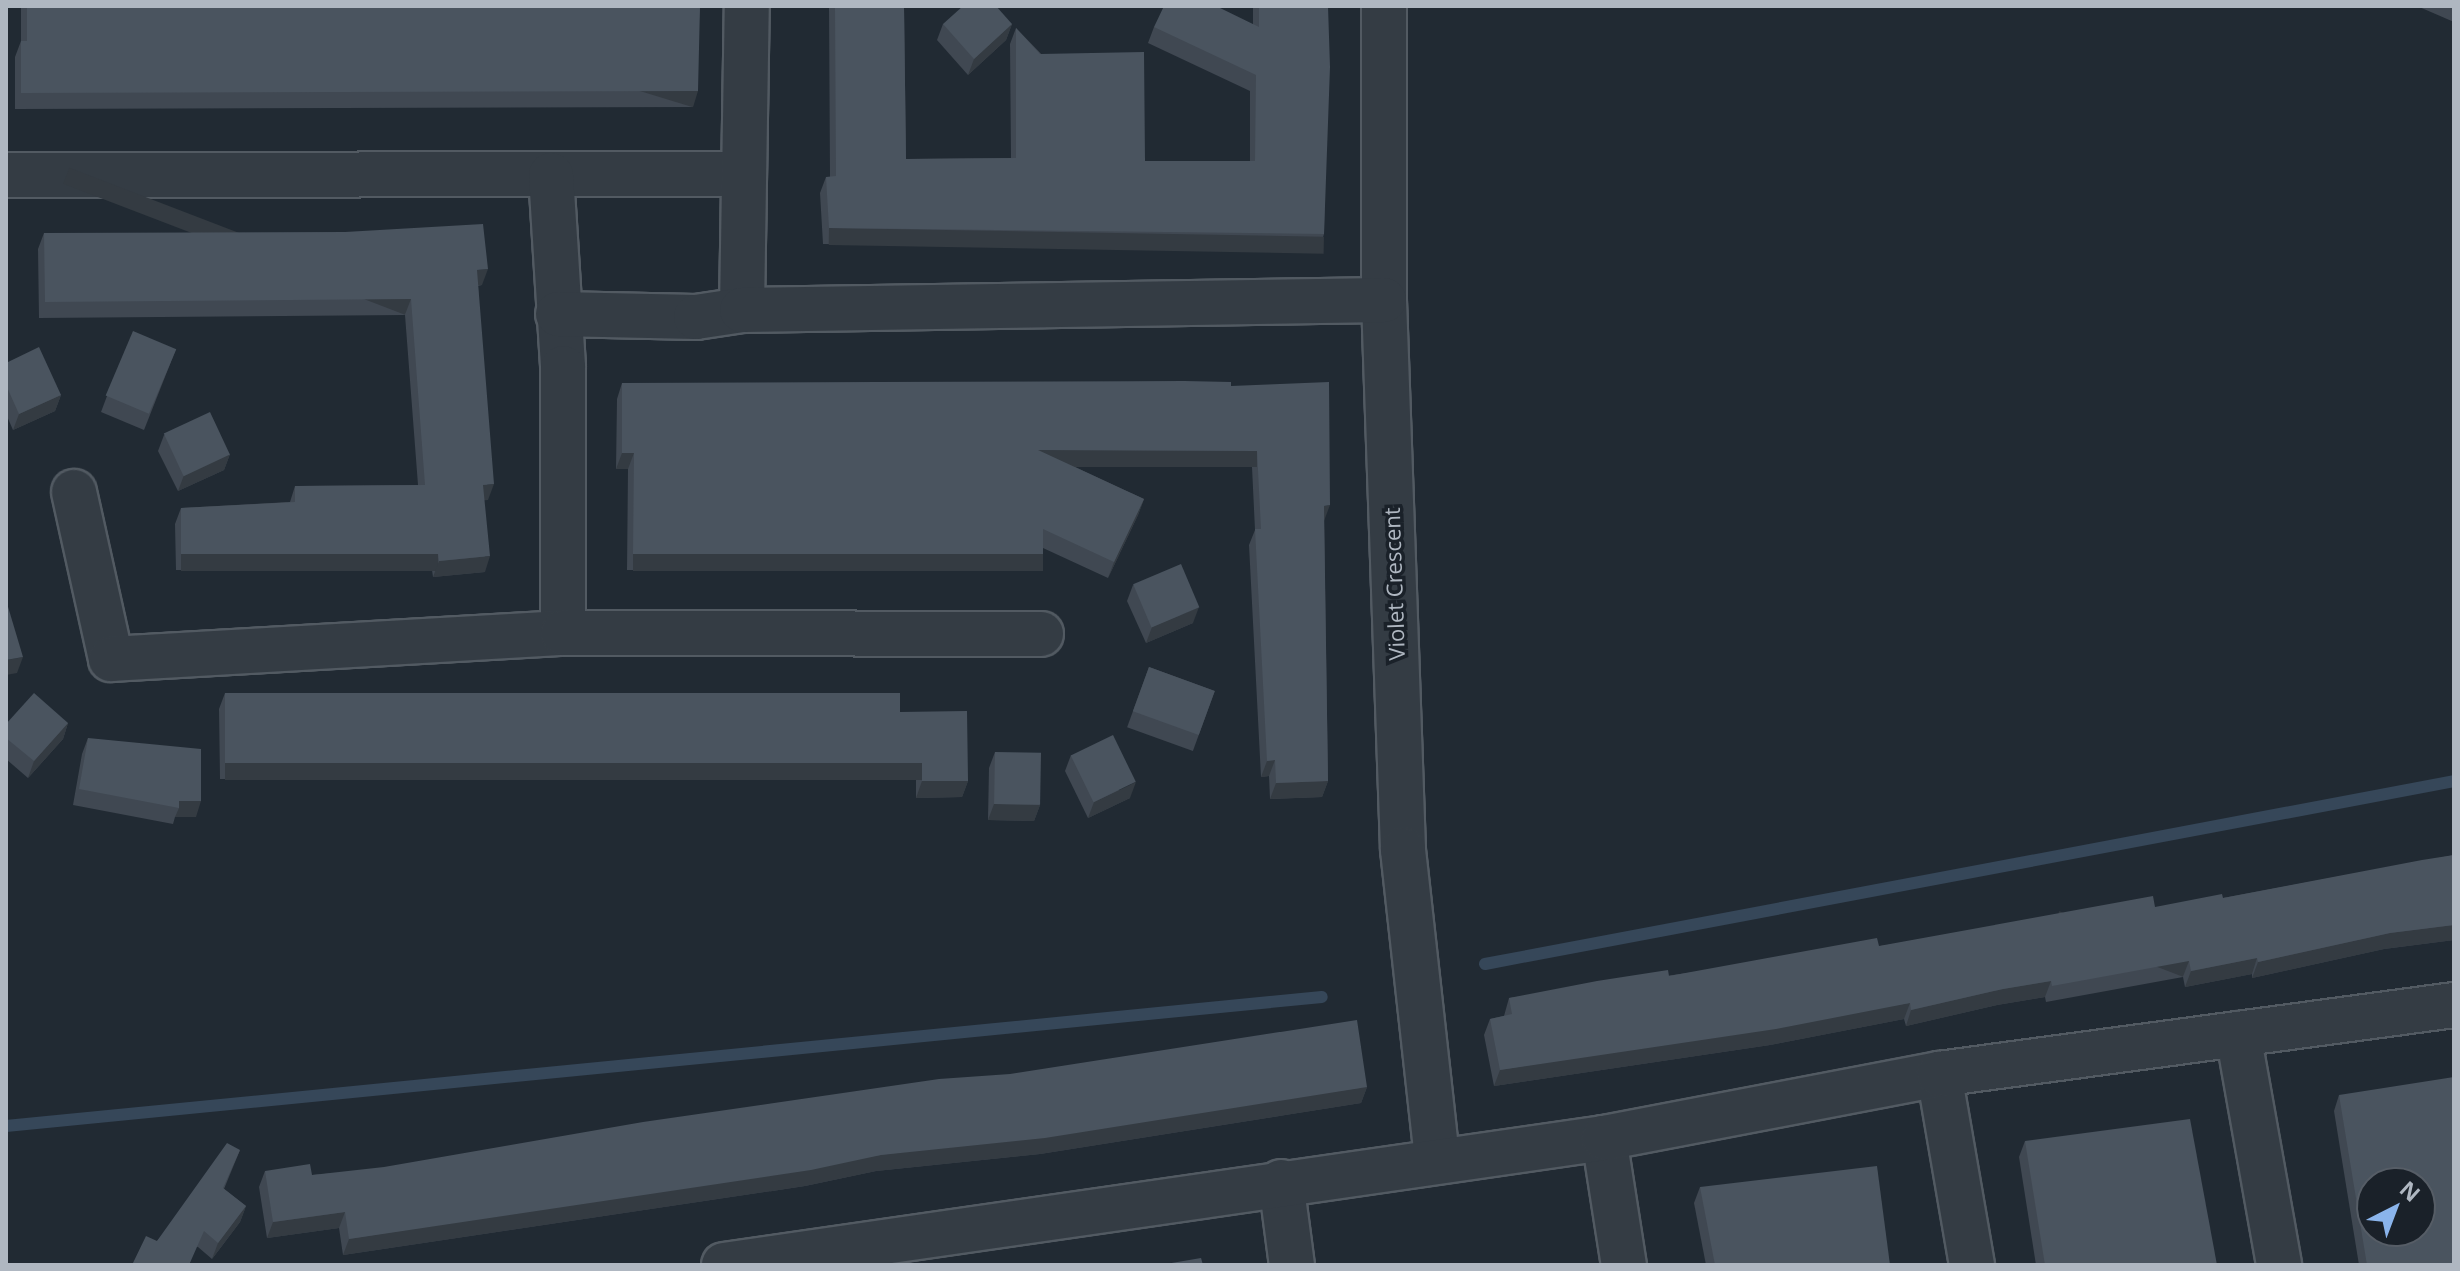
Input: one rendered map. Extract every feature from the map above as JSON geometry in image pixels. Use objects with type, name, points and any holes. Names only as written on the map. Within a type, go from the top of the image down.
[{"type":"street","points":[[742,310],[747,6]]},
{"type":"street","name":"Violet Crescent","points":[[1384,6],[1384,300],[1403,850],[1437,1159]]},
{"type":"street","points":[[6,175],[743,174]]},
{"type":"street","points":[[551,175],[563,368],[563,633]]},
{"type":"street","points":[[558,314],[696,317],[742,310],[1384,300]]},
{"type":"street","points":[[74,492],[111,659],[563,633],[1041,634]]},
{"type":"street","points":[[724,1265],[955,1248],[1281,1182],[1604,1138],[1939,1074],[2454,1005]]},
{"type":"street","points":[[2238,1034],[2279,1265]]},
{"type":"street","points":[[1939,1074],[1972,1265]]},
{"type":"street","points":[[1604,1138],[1624,1265]]},
{"type":"street","points":[[1281,1182],[1292,1265]]},
{"type":"building","points":[[27,6],[700,6],[698,91],[21,93],[21,41],[27,41]]},
{"type":"building","points":[[835,6],[904,6],[906,159],[1016,158],[1016,28],[1040,54],[1144,52],[1145,161],[1255,161],[1256,75],[1154,27],[1164,6],[1216,6],[1259,27],[1259,6],[1328,6],[1330,67],[1324,234],[829,228],[826,177],[836,176]]},
{"type":"building","points":[[963,6],[996,6],[1012,24],[974,59],[943,24]]},
{"type":"building","points":[[483,224],[488,269],[477,270],[494,484],[483,485],[490,556],[439,561],[438,554],[181,554],[181,508],[295,502],[295,486],[425,485],[411,299],[45,302],[44,233],[345,232]]},
{"type":"building","points":[[133,331],[176,349],[149,414],[106,395]]},
{"type":"building","points":[[39,347],[61,395],[19,414],[6,385],[6,363]]},
{"type":"building","points":[[1231,382],[1231,386],[1329,382],[1330,505],[1324,506],[1328,781],[1276,783],[1275,760],[1267,761],[1255,529],[1261,529],[1257,451],[1038,450],[1144,499],[1114,562],[1043,529],[1043,554],[633,554],[634,453],[622,453],[622,383]]},
{"type":"building","points":[[210,412],[230,455],[184,476],[164,434]]},
{"type":"building","points":[[1181,564],[1199,607],[1151,628],[1133,584]]},
{"type":"building","points":[[6,600],[23,657],[6,660]]},
{"type":"building","points":[[1149,667],[1215,691],[1199,735],[1133,711]]},
{"type":"building","points":[[34,693],[68,723],[34,761],[6,738],[6,724]]},
{"type":"building","points":[[225,693],[900,693],[900,712],[967,711],[968,781],[922,781],[922,763],[225,763]]},
{"type":"building","points":[[1113,735],[1136,782],[1094,802],[1071,756]]},
{"type":"building","points":[[88,738],[201,749],[201,801],[179,801],[179,808],[79,789]]},
{"type":"building","points":[[995,752],[1041,753],[1040,805],[994,804]]},
{"type":"building","points":[[2454,855],[2454,925],[2390,933],[2258,962],[2257,958],[2191,971],[2189,961],[2052,986],[2051,981],[2003,989],[1911,1010],[1910,1003],[1776,1029],[1500,1070],[1490,1019],[1512,1014],[1509,998],[1668,970],[1669,976],[1877,938],[1879,946],[2153,896],[2155,907],[2222,894],[2223,898]]},
{"type":"building","points":[[1357,1020],[1367,1087],[1045,1138],[881,1155],[811,1170],[349,1239],[345,1212],[273,1222],[265,1171],[310,1164],[312,1175],[384,1167],[643,1122],[939,1079],[1010,1074]]},
{"type":"building","points":[[2454,1077],[2454,1265],[2367,1265],[2364,1247],[2436,1247],[2436,1167],[2356,1167],[2356,1198],[2339,1095]]},
{"type":"building","points":[[2190,1119],[2217,1265],[2045,1265],[2025,1141]]},
{"type":"building","points":[[227,1143],[240,1150],[223,1188],[246,1206],[218,1243],[204,1231],[189,1265],[132,1265],[146,1236],[157,1241]]},
{"type":"building","points":[[1877,1166],[1890,1265],[1715,1265],[1700,1187]]},
{"type":"building","points":[[1201,1258],[1203,1265],[1160,1265]]},
{"type":"waterway","points":[[1485,964],[2454,781]]},
{"type":"waterway","points":[[6,1126],[1322,997]]}]
